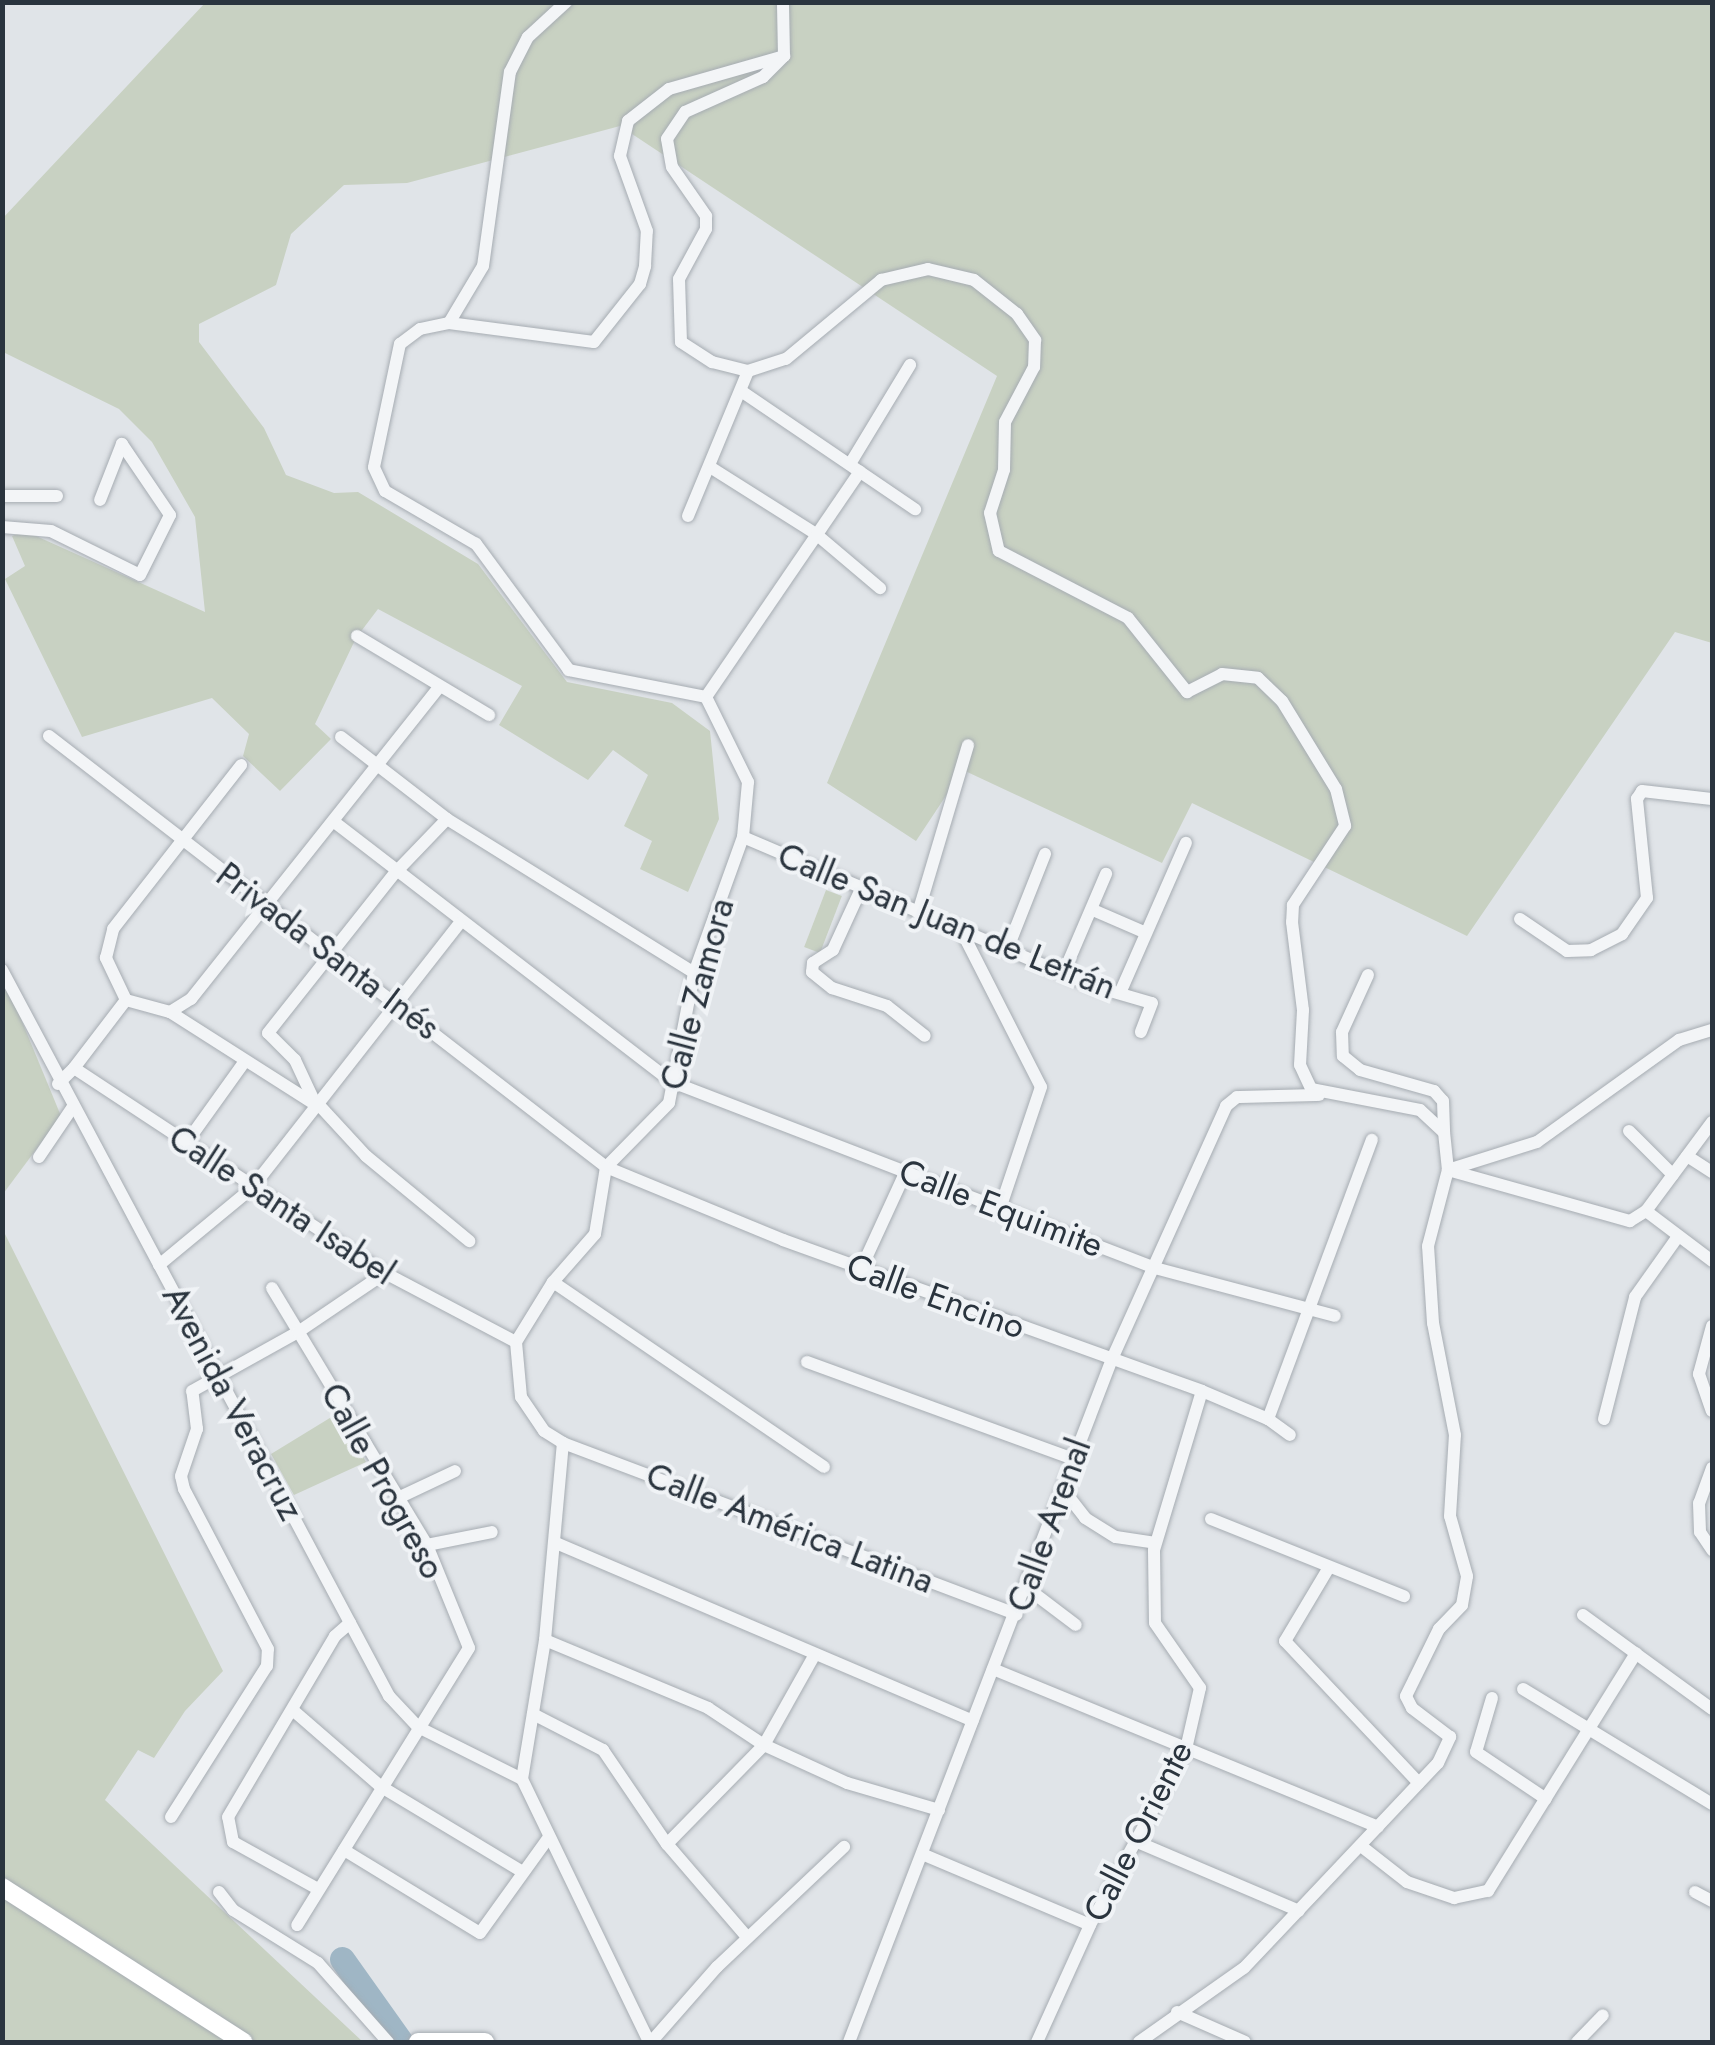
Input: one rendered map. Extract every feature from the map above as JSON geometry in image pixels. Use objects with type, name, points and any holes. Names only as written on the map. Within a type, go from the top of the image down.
[{"type":"main road","points":[[2,1887],[243,2042]]},
{"type":"main road","points":[[419,2042],[485,2042]]},
{"type":"street","points":[[449,323],[480,274],[510,72],[528,37],[566,2]]},
{"type":"street","points":[[783,2],[784,56],[763,76],[685,112],[668,139],[672,167],[706,216],[706,229],[679,279],[677,334],[697,352],[748,371],[786,360],[865,291],[900,272],[928,269],[974,280],[1018,314],[1035,340],[1034,367],[1005,422],[1004,470],[990,513],[999,551],[1128,618],[1186,692],[1222,674],[1258,678],[1282,701],[1336,789],[1345,826],[1294,905],[1292,922],[1303,1010],[1300,1065],[1322,1095],[1406,1105],[1444,1132]]},
{"type":"street","points":[[784,56],[670,89],[638,112],[619,144],[647,231],[645,266],[640,284],[594,342],[449,323],[420,329],[400,344],[374,467],[385,492],[476,544],[568,670],[706,696],[816,534],[910,365]]},
{"type":"street","points":[[688,516],[744,393],[748,371]]},
{"type":"street","points":[[744,393],[915,509]]},
{"type":"street","points":[[2,527],[51,531],[140,576],[170,515],[122,444],[100,500]]},
{"type":"street","points":[[710,467],[816,534],[880,588]]},
{"type":"street","points":[[2,496],[57,496]]},
{"type":"street","points":[[358,636],[489,715]]},
{"type":"street","points":[[170,1012],[191,999],[440,687]]},
{"type":"street","name":"Calle Zamora","points":[[606,1167],[653,1124],[669,1102],[694,973],[743,837],[748,782],[706,696]]},
{"type":"street","name":"Privada Santa Inés","points":[[49,736],[179,840],[402,1004],[606,1167]]},
{"type":"street","points":[[341,737],[447,819],[694,973]]},
{"type":"street","points":[[918,914],[968,745]]},
{"type":"street","points":[[240,765],[179,840],[108,942],[106,958],[126,1000],[170,1012],[318,1105],[366,1156],[469,1241]]},
{"type":"street","points":[[1520,920],[1566,951],[1591,950],[1622,934],[1647,898],[1637,799],[1649,790],[1711,797]]},
{"type":"street","points":[[318,1105],[295,1060],[268,1033],[394,873],[447,819]]},
{"type":"street","name":"Calle Equimite","points":[[333,821],[459,924],[672,1082],[1155,1268],[1335,1316]]},
{"type":"street","name":"Calle San Juan de Letrán","points":[[743,837],[918,914],[1009,945],[1064,972],[1152,1003],[1141,1032]]},
{"type":"street","points":[[1120,993],[1186,843]]},
{"type":"street","points":[[1009,945],[1045,854]]},
{"type":"street","points":[[1064,972],[1106,874]]},
{"type":"street","points":[[861,889],[833,950],[813,964],[812,972],[832,988],[888,1006],[925,1036]]},
{"type":"street","points":[[1093,910],[1144,932]]},
{"type":"street","points":[[159,1264],[252,1188],[402,1004],[459,924]]},
{"type":"street","points":[[960,928],[1041,1086],[1000,1206]]},
{"type":"street","name":"Avenida Veracruz","points":[[2,970],[58,1084],[159,1264],[389,1696],[418,1727],[522,1779]]},
{"type":"street","points":[[1139,2042],[1244,1968],[1419,1784],[1450,1736],[1412,1708],[1406,1696],[1439,1629],[1462,1605],[1467,1576],[1450,1516],[1455,1435],[1432,1323],[1428,1246],[1448,1170],[1444,1132],[1440,1096],[1360,1070],[1343,1056],[1342,1032],[1368,975]]},
{"type":"street","points":[[58,1084],[126,1000]]},
{"type":"street","points":[[1448,1170],[1537,1142],[1678,1040],[1712,1030]]},
{"type":"street","points":[[187,1142],[245,1061]]},
{"type":"street","name":"Calle Santa Isabel","points":[[74,1068],[385,1273],[516,1342]]},
{"type":"street","name":"Calle Arenal","points":[[850,2042],[1112,1359],[1230,1100],[1322,1095]]},
{"type":"street","points":[[39,1157],[72,1108]]},
{"type":"street","points":[[1448,1170],[1630,1220],[1646,1212],[1712,1122]]},
{"type":"street","points":[[1629,1131],[1673,1175]]},
{"type":"street","points":[[1268,1418],[1372,1140]]},
{"type":"street","points":[[1687,1156],[1712,1172]]},
{"type":"street","points":[[606,1167],[595,1234],[553,1282],[516,1342],[520,1397],[544,1431],[563,1443],[545,1640],[522,1779],[650,2042],[747,1938],[844,1847]]},
{"type":"street","name":"Calle Encino","points":[[606,1167],[861,1269],[1202,1392],[1268,1418],[1290,1436]]},
{"type":"street","points":[[861,1269],[906,1171]]},
{"type":"street","points":[[1646,1212],[1712,1261]]},
{"type":"street","points":[[1604,1419],[1635,1297],[1677,1238]]},
{"type":"street","points":[[172,1817],[267,1666],[268,1649],[181,1476],[197,1430],[192,1390],[298,1332],[385,1273]]},
{"type":"street","points":[[553,1282],[824,1467]]},
{"type":"street","name":"Calle Progreso","points":[[272,1288],[427,1545],[469,1648],[418,1727]]},
{"type":"street","points":[[1712,1326],[1699,1374],[1712,1411]]},
{"type":"street","points":[[807,1362],[1073,1459]]},
{"type":"street","name":"Calle Oriente","points":[[1037,2042],[1090,1925],[1186,1748],[1200,1688],[1155,1623],[1156,1543],[1202,1392]]},
{"type":"street","name":"Calle América Latina","points":[[563,1443],[1017,1615]]},
{"type":"street","points":[[1712,1468],[1699,1503],[1700,1532],[1712,1550]]},
{"type":"street","points":[[398,1498],[455,1471]]},
{"type":"street","points":[[1064,1492],[1085,1518],[1116,1537],[1156,1543]]},
{"type":"street","points":[[1211,1519],[1328,1569],[1404,1596]]},
{"type":"street","points":[[427,1545],[492,1532]]},
{"type":"street","points":[[556,1543],[973,1721]]},
{"type":"street","points":[[1328,1569],[1285,1641],[1419,1784]]},
{"type":"street","points":[[1027,1588],[1076,1625]]},
{"type":"street","points":[[1583,1615],[1712,1710]]},
{"type":"street","points":[[318,1889],[234,1842],[228,1816],[294,1712],[335,1636],[350,1623]]},
{"type":"street","points":[[545,1640],[708,1708],[764,1745],[847,1783],[939,1810]]},
{"type":"street","points":[[1361,1846],[1422,1887],[1454,1898],[1488,1891],[1636,1653]]},
{"type":"street","points":[[668,1844],[764,1745],[815,1654]]},
{"type":"street","points":[[993,1669],[1378,1827]]},
{"type":"street","points":[[1523,1689],[1712,1804]]},
{"type":"street","points":[[1492,1698],[1476,1752],[1546,1799]]},
{"type":"street","points":[[294,1712],[380,1786],[521,1870]]},
{"type":"street","points":[[533,1714],[603,1750],[668,1844],[747,1938]]},
{"type":"street","points":[[298,1925],[418,1727]]},
{"type":"street","points":[[344,1850],[480,1933],[521,1870],[549,1837]]},
{"type":"street","points":[[1135,1841],[1299,1910]]},
{"type":"street","points":[[922,1854],[1090,1925]]},
{"type":"street","points":[[218,1892],[233,1910],[318,1963],[388,2042]]},
{"type":"street","points":[[1694,1892],[1712,1902]]},
{"type":"street","points":[[1177,2012],[1245,2042]]},
{"type":"street","points":[[1577,2042],[1603,2015]]},
{"type":"green space","points":[[205,3],[1712,3],[1712,643],[1675,632],[1467,936],[1192,803],[1162,863],[963,770],[916,841],[827,783],[997,376],[620,126],[407,183],[344,185],[291,234],[276,285],[199,324],[199,342],[264,428],[286,475],[334,493],[358,492],[478,564],[567,682],[672,703],[710,731],[719,819],[688,892],[640,869],[652,841],[624,826],[648,775],[613,750],[588,780],[499,725],[522,686],[378,609],[356,638],[315,724],[331,739],[280,791],[243,756],[249,734],[212,698],[82,737],[5,579],[25,566],[12,536],[25,531],[205,612],[195,517],[152,442],[119,409],[3,352],[2,219]]},
{"type":"green space","points":[[826,890],[842,896],[820,953],[804,947]]},
{"type":"green space","points":[[2,973],[61,1116],[3,1194],[2,1194]]},
{"type":"green space","points":[[2,1228],[223,1671],[185,1711],[154,1758],[138,1750],[105,1800],[363,2042],[3,2042]]},
{"type":"green space","points":[[338,1413],[366,1462],[294,1495],[271,1454]]},
{"type":"waterway","points":[[342,1959],[401,2042]]}]
